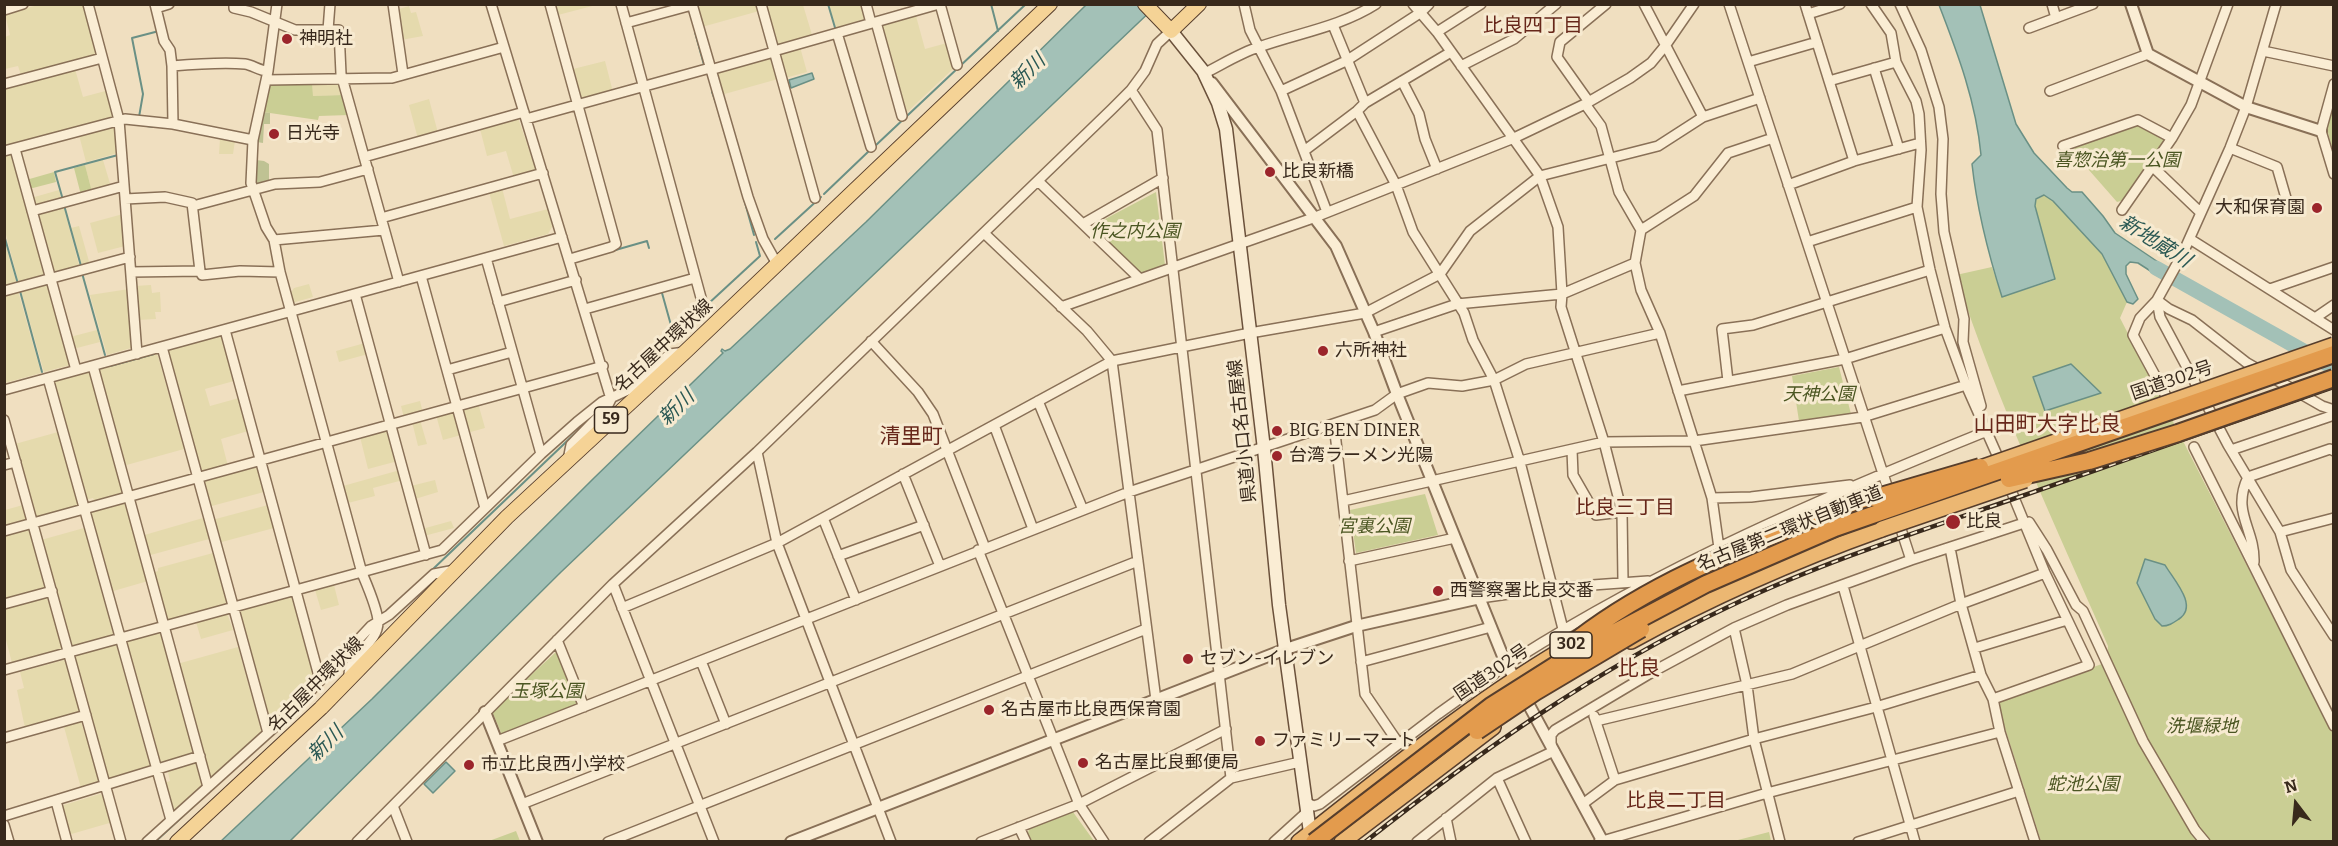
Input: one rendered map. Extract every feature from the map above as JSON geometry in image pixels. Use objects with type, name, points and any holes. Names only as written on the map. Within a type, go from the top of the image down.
[{"type":"highway","points":[[2246,385],[2334,345]]},
{"type":"highway","name":"国道302号","points":[[1991,465],[2334,345]]},
{"type":"highway","name":"名古屋第二環状自動車道","points":[[1308,839],[1483,713],[1523,680],[1657,608],[1746,565],[1824,533],[2334,354]]},
{"type":"highway","name":"名古屋第二環状自動車道","points":[[1330,842],[1497,717],[1585,661],[1656,621],[1753,574],[1833,541],[2334,366]]},
{"type":"highway","name":"302","points":[[1342,842],[1435,769],[1528,703],[1611,652],[1689,610],[1796,561],[1882,529],[2334,373]]},
{"type":"highway","points":[[2009,479],[2089,461],[2178,433],[2334,378]]},
{"type":"highway","points":[[1523,680],[1588,632],[1637,600],[1724,556],[1791,528],[1939,478],[1991,465]]},
{"type":"highway","name":"国道302号","points":[[1308,839],[1356,797],[1457,720],[1523,680],[1555,654],[1719,566],[1875,501]]},
{"type":"main road","name":"名古屋中環状線","points":[[177,842],[268,759],[568,459],[685,352],[1050,4]]},
{"type":"main road","points":[[1145,4],[1168,28],[1199,4]]},
{"type":"main road","name":"県道小口名古屋線","points":[[1168,28],[1204,72],[1218,103],[1226,129],[1264,449],[1279,605],[1306,807],[1308,839]]},
{"type":"street","points":[[4,10],[23,4]]},
{"type":"street","points":[[88,4],[119,120],[137,354]]},
{"type":"street","points":[[169,4],[156,6],[164,41],[170,50],[173,124]]},
{"type":"street","points":[[234,4],[234,8],[252,12],[295,30],[324,32],[339,30],[342,78],[399,282]]},
{"type":"street","points":[[277,4],[267,75],[253,140],[252,189],[266,227],[274,240],[280,272],[362,573],[378,621],[376,632],[350,664],[349,678]]},
{"type":"street","points":[[327,30],[330,4]]},
{"type":"street","points":[[403,74],[393,6],[405,4]]},
{"type":"street","points":[[491,4],[612,399],[606,410],[572,445],[568,459]]},
{"type":"street","points":[[550,4],[616,244],[611,248],[570,259]]},
{"type":"street","points":[[621,4],[703,305]]},
{"type":"street","points":[[761,4],[815,198]]},
{"type":"street","points":[[866,4],[874,23],[902,116]]},
{"type":"street","points":[[364,157],[525,115],[577,105],[774,52],[874,23],[919,7],[940,4],[957,65]]},
{"type":"street","points":[[1376,4],[1364,12],[1333,25],[1257,47],[1204,72],[1336,246],[1374,332],[1504,659],[1523,680],[1528,703],[1584,803],[1602,841],[1767,793],[2000,732]]},
{"type":"street","points":[[1413,4],[1437,32],[1540,176],[1558,227],[1561,308],[1604,442],[1622,512],[1623,582]]},
{"type":"street","points":[[1281,92],[1346,62],[1420,13],[1429,4]]},
{"type":"street","points":[[1437,32],[1481,4]]},
{"type":"street","points":[[1461,66],[1514,39],[1556,4]]},
{"type":"street","points":[[1644,4],[1703,117]]},
{"type":"street","points":[[1061,306],[1327,213],[1514,138],[1587,103],[1651,63],[1694,4]]},
{"type":"street","points":[[1729,4],[1911,560]]},
{"type":"street","points":[[1840,4],[1806,9],[1854,161]]},
{"type":"street","points":[[1871,4],[1891,33],[1896,62],[1916,101],[1920,143],[1917,207],[1945,328],[1966,385],[1989,435],[2045,573],[2089,665],[1994,699]]},
{"type":"street","points":[[1900,4],[1921,50],[1939,107],[1943,139],[1941,194],[1944,232],[1964,319],[1963,342],[1989,435]]},
{"type":"street","points":[[2052,4],[2056,18]]},
{"type":"street","points":[[2029,28],[2093,4]]},
{"type":"street","points":[[2131,4],[2148,54],[2246,107],[2320,131]]},
{"type":"street","points":[[2122,210],[2172,138],[2200,84],[2228,4]]},
{"type":"street","points":[[2173,409],[2133,335],[2140,318],[2158,298],[2190,239],[2230,148],[2246,107],[2276,4]]},
{"type":"street","points":[[626,23],[692,5],[748,197],[763,239],[777,264]]},
{"type":"street","points":[[1244,5],[1250,30],[1281,92],[1327,213]]},
{"type":"street","points":[[1605,5],[1560,42],[1557,57],[1601,126],[1608,159],[1620,192],[1641,230],[1635,263],[1641,290],[1660,333],[1712,498],[1719,548]]},
{"type":"street","points":[[1333,25],[1346,62],[1365,103]]},
{"type":"street","points":[[357,842],[613,584],[757,452],[985,234],[1131,90],[1168,28]]},
{"type":"street","points":[[837,33],[871,147]]},
{"type":"street","points":[[1748,62],[1817,42]]},
{"type":"street","points":[[172,66],[208,63],[249,64],[267,75],[392,78],[504,47]]},
{"type":"street","points":[[2263,51],[2334,66]]},
{"type":"street","points":[[1304,151],[1365,103],[1451,52]]},
{"type":"street","points":[[2050,91],[2148,54]]},
{"type":"street","points":[[4,84],[102,58]]},
{"type":"street","points":[[1829,81],[1896,62]]},
{"type":"street","points":[[1874,68],[1899,149]]},
{"type":"street","points":[[1402,81],[1419,114],[1425,139],[1437,169]]},
{"type":"street","points":[[2334,84],[2320,131],[2334,174]]},
{"type":"street","points":[[1131,90],[1157,129],[1231,778]]},
{"type":"street","points":[[622,608],[777,543],[1112,361],[1365,313],[1440,274],[1470,231],[1540,176],[1658,146],[1703,117],[1760,98]]},
{"type":"street","points":[[1357,111],[1396,185],[1413,232],[1464,314],[1473,340],[1494,380],[1520,462],[1563,629],[1555,654]]},
{"type":"street","points":[[4,152],[125,119],[173,124],[253,140]]},
{"type":"street","points":[[2063,146],[2138,120],[2172,138]]},
{"type":"street","points":[[1641,230],[1694,196],[1728,153],[1773,138]]},
{"type":"street","points":[[1788,185],[1854,161],[1920,143]]},
{"type":"street","points":[[2230,148],[2277,167],[2288,205]]},
{"type":"street","points":[[15,149],[76,370]]},
{"type":"street","points":[[2153,167],[2200,212]]},
{"type":"street","points":[[193,206],[275,184],[321,182],[368,169]]},
{"type":"street","points":[[381,218],[543,173]]},
{"type":"street","points":[[1083,224],[1162,178]]},
{"type":"street","points":[[1038,181],[1140,278]]},
{"type":"street","points":[[32,211],[124,186]]},
{"type":"street","points":[[125,199],[165,197],[192,203],[202,275],[240,271],[280,272]]},
{"type":"street","points":[[1807,242],[1917,207]]},
{"type":"street","points":[[274,240],[384,230]]},
{"type":"street","points":[[985,234],[1061,306],[1112,361],[1156,700]]},
{"type":"street","points":[[4,390],[562,237]]},
{"type":"street","points":[[2190,239],[2334,330]]},
{"type":"street","points":[[4,291],[130,257]]},
{"type":"street","points":[[486,258],[541,454]]},
{"type":"street","points":[[1374,332],[1456,304],[1562,294],[1635,263]]},
{"type":"street","points":[[2270,289],[2334,267]]},
{"type":"street","points":[[1728,381],[1722,329],[1753,326],[1930,270]]},
{"type":"street","points":[[131,272],[200,271]]},
{"type":"street","points":[[421,276],[485,508]]},
{"type":"street","points":[[585,309],[695,278]]},
{"type":"street","points":[[498,302],[576,280]]},
{"type":"street","points":[[356,294],[426,555]]},
{"type":"street","points":[[2158,298],[2169,309],[2192,320],[2247,363],[2334,412]]},
{"type":"street","points":[[2158,298],[2160,317],[2231,450],[2280,532],[2291,570],[2334,636]]},
{"type":"street","points":[[2314,318],[2334,305]]},
{"type":"street","points":[[1678,391],[1845,359],[1945,328]]},
{"type":"street","points":[[225,330],[320,680]]},
{"type":"street","points":[[497,741],[1129,492],[1264,449],[1375,410],[1397,394],[1428,383],[1462,387],[1494,380],[1526,364],[1660,333]]},
{"type":"street","points":[[871,341],[918,392],[933,414],[1004,613],[1053,740],[1079,804],[1104,842]]},
{"type":"street","points":[[162,347],[268,733]]},
{"type":"street","points":[[447,370],[512,352]]},
{"type":"street","points":[[4,670],[442,550],[577,422],[602,402],[628,390],[670,354],[685,352]]},
{"type":"street","points":[[93,366],[208,787]]},
{"type":"street","points":[[4,531],[603,366]]},
{"type":"street","points":[[48,378],[171,820]]},
{"type":"street","points":[[1342,501],[1604,442],[1694,441],[1863,417],[1966,385]]},
{"type":"street","points":[[1038,401],[1083,510]]},
{"type":"street","points":[[2231,450],[2334,412]]},
{"type":"street","points":[[4,420],[121,842]]},
{"type":"street","points":[[1334,424],[1365,694],[1399,744]]},
{"type":"street","points":[[994,425],[1033,529]]},
{"type":"street","points":[[1504,659],[1516,659],[1563,629],[1650,581],[1719,548],[1883,473],[1989,435]]},
{"type":"street","points":[[2194,447],[2334,726]]},
{"type":"street","points":[[2253,564],[2254,548],[2241,506],[2241,494],[2248,477],[2330,449],[2334,451]]},
{"type":"street","points":[[1572,450],[1573,475],[1596,515],[1622,512]]},
{"type":"street","points":[[757,452],[777,543],[891,842]]},
{"type":"street","points":[[4,465],[16,462]]},
{"type":"street","points":[[903,474],[940,566]]},
{"type":"street","points":[[1712,498],[1751,497],[1858,484]]},
{"type":"street","points":[[823,518],[856,600]]},
{"type":"street","points":[[1552,748],[1551,738],[1555,730],[1654,670],[1734,628],[1787,605],[1950,548],[2022,518]]},
{"type":"street","points":[[2022,518],[2031,525],[2076,605],[2083,611],[2143,741],[2195,830],[2205,842]]},
{"type":"street","points":[[2280,532],[2334,518]]},
{"type":"street","points":[[838,556],[924,525]]},
{"type":"street","points":[[1349,561],[1455,538]]},
{"type":"street","points":[[1950,548],[1961,604],[1982,675],[1994,699],[2000,732],[2035,842]]},
{"type":"street","points":[[522,804],[1138,561]]},
{"type":"street","points":[[147,842],[268,733],[378,621],[389,615],[435,574],[455,570]]},
{"type":"street","points":[[1596,721],[1792,674],[1961,604],[2045,573]]},
{"type":"street","points":[[792,842],[1286,649],[1356,626],[1480,598],[1551,588],[1650,581]]},
{"type":"street","points":[[613,584],[714,842]]},
{"type":"street","points":[[1843,586],[1915,842]]},
{"type":"street","points":[[4,604],[52,591]]},
{"type":"street","points":[[1975,648],[2067,620]]},
{"type":"street","points":[[1361,662],[1491,627]]},
{"type":"street","points":[[1734,628],[1754,739],[1780,842]]},
{"type":"street","points":[[608,842],[1146,629]]},
{"type":"street","points":[[557,640],[584,706]]},
{"type":"street","points":[[1274,842],[1306,807],[1320,804],[1494,674],[1504,659]]},
{"type":"street","points":[[701,661],[726,724]]},
{"type":"street","points":[[1584,803],[1615,780],[1982,675]]},
{"type":"street","points":[[1591,708],[1615,780]]},
{"type":"street","points":[[485,712],[537,842]]},
{"type":"street","points":[[4,738],[86,715]]},
{"type":"street","points":[[1427,722],[1457,720]]},
{"type":"street","points":[[981,842],[1079,804],[1226,729]]},
{"type":"street","points":[[1417,842],[1497,778],[1552,748]]},
{"type":"street","points":[[4,816],[200,756]]},
{"type":"street","points":[[1149,842],[1231,778],[1300,762]]},
{"type":"street","points":[[1356,797],[1363,771]]},
{"type":"street","points":[[1497,778],[1526,842]]},
{"type":"street","points":[[1858,842],[2019,791]]},
{"type":"street","points":[[56,801],[67,842]]},
{"type":"street","points":[[393,806],[407,842]]},
{"type":"street","points":[[1446,818],[1451,842]]},
{"type":"street","points":[[4,825],[9,842]]},
{"type":"street","points":[[1019,827],[1026,842]]},
{"type":"shaded area","points":[[555,4],[596,5],[558,15]]},
{"type":"shaded area","points":[[38,5],[85,5],[98,51],[95,54],[21,75],[18,66],[5,69],[5,37],[10,35],[5,14]]},
{"type":"shaded area","points":[[696,5],[757,5],[759,11],[702,27]]},
{"type":"shaded area","points":[[765,5],[803,5],[813,38],[779,47],[776,45]]},
{"type":"shaded area","points":[[829,5],[863,5],[867,21],[837,31]]},
{"type":"shaded area","points":[[409,6],[411,13],[416,12],[423,36],[401,40],[397,12]]},
{"type":"shaded area","points":[[916,16],[925,49],[947,43],[954,68],[905,114],[881,28],[883,25]]},
{"type":"shaded area","points":[[800,47],[807,72],[785,78],[778,54]]},
{"type":"shaded area","points":[[767,57],[772,60],[778,79],[721,95],[716,77],[720,71]]},
{"type":"shaded area","points":[[605,61],[613,92],[581,99],[573,69]]},
{"type":"shaded area","points":[[75,69],[83,97],[109,90],[116,115],[5,147],[5,88]]},
{"type":"shaded area","points":[[312,82],[340,83],[344,95],[313,96]]},
{"type":"shaded area","points":[[429,99],[438,133],[418,139],[409,105]]},
{"type":"shaded area","points":[[518,118],[536,170],[534,173],[514,178],[506,151],[487,156],[480,129]]},
{"type":"shaded area","points":[[114,125],[117,127],[118,153],[86,162],[79,135]]},
{"type":"shaded area","points":[[220,138],[235,141],[233,154],[219,154]]},
{"type":"shaded area","points":[[10,153],[14,156],[47,277],[19,284],[5,231],[4,155]]},
{"type":"shaded area","points":[[103,160],[111,187],[92,192],[85,165]]},
{"type":"shaded area","points":[[502,188],[510,219],[548,209],[553,225],[548,234],[504,246],[489,192]]},
{"type":"shaded area","points":[[59,190],[62,201],[34,208],[31,198]]},
{"type":"shaded area","points":[[63,204],[80,269],[53,276],[35,212]]},
{"type":"shaded area","points":[[123,214],[125,246],[98,253],[90,223]]},
{"type":"shaded area","points":[[79,226],[90,265],[82,268],[71,228]]},
{"type":"shaded area","points":[[4,239],[17,285],[4,289]]},
{"type":"shaded area","points":[[48,283],[71,363],[44,372],[21,291]]},
{"type":"shaded area","points":[[309,284],[313,297],[292,303],[290,294],[294,288]]},
{"type":"shaded area","points":[[151,285],[152,293],[160,292],[161,312],[155,312],[156,319],[138,320],[135,286]]},
{"type":"shaded area","points":[[129,289],[133,346],[107,355],[90,295]]},
{"type":"shaded area","points":[[18,291],[41,373],[5,383],[5,295]]},
{"type":"shaded area","points":[[97,330],[100,342],[73,349],[70,337]]},
{"type":"shaded area","points":[[220,335],[223,338],[234,381],[205,389],[210,406],[239,398],[248,431],[221,439],[228,466],[203,473],[199,471],[166,354],[168,349]]},
{"type":"shaded area","points":[[365,343],[368,354],[339,362],[336,351]]},
{"type":"shaded area","points":[[156,354],[184,449],[123,466],[97,374],[99,370]]},
{"type":"shaded area","points":[[87,371],[91,373],[124,492],[95,503],[93,498],[85,500],[53,384],[55,380]]},
{"type":"shaded area","points":[[420,401],[423,413],[404,418],[401,406]]},
{"type":"shaded area","points":[[478,403],[485,428],[467,433],[461,411],[463,407]]},
{"type":"shaded area","points":[[451,411],[455,413],[461,435],[443,440],[436,415]]},
{"type":"shaded area","points":[[420,420],[427,444],[418,446],[412,422]]},
{"type":"shaded area","points":[[389,430],[398,461],[368,469],[360,437]]},
{"type":"shaded area","points":[[58,432],[78,506],[76,509],[38,519],[35,516],[15,444]]},
{"type":"shaded area","points":[[255,465],[258,467],[264,492],[208,507],[201,482],[204,479]]},
{"type":"shaded area","points":[[400,470],[403,480],[373,488],[375,496],[348,503],[343,486]]},
{"type":"shaded area","points":[[435,480],[438,492],[415,499],[411,486]]},
{"type":"shaded area","points":[[124,501],[148,581],[110,592],[89,513],[90,510]]},
{"type":"shaded area","points":[[23,505],[27,518],[25,522],[5,528],[5,510]]},
{"type":"shaded area","points":[[268,505],[274,528],[218,543],[212,520]]},
{"type":"shaded area","points":[[203,518],[209,539],[147,556],[141,536]]},
{"type":"shaded area","points":[[451,521],[454,528],[424,536],[422,529]]},
{"type":"shaded area","points":[[30,528],[46,589],[5,600],[5,535]]},
{"type":"shaded area","points":[[84,528],[114,637],[73,648],[41,540]]},
{"type":"shaded area","points":[[213,553],[227,603],[226,607],[168,623],[165,620],[152,573],[158,571],[158,568]]},
{"type":"shaded area","points":[[334,585],[339,605],[321,610],[315,590]]},
{"type":"shaded area","points":[[289,596],[294,598],[315,680],[271,726],[237,613],[240,610]]},
{"type":"shaded area","points":[[47,598],[50,600],[63,647],[61,650],[12,663],[5,636],[4,609]]},
{"type":"shaded area","points":[[227,613],[233,630],[201,639],[196,622]]},
{"type":"shaded area","points":[[159,632],[164,634],[196,751],[194,756],[161,765],[157,762],[124,645],[127,641]]},
{"type":"shaded area","points":[[116,644],[150,767],[110,780],[109,777],[107,778],[74,659],[75,655]]},
{"type":"shaded area","points":[[238,647],[261,730],[260,736],[216,777],[208,779],[177,664]]},
{"type":"shaded area","points":[[67,661],[80,711],[78,714],[25,728],[17,690],[24,688],[20,672]]},
{"type":"shaded area","points":[[81,722],[100,782],[81,788],[64,727]]},
{"type":"shaded area","points":[[195,760],[200,763],[205,782],[203,788],[175,813],[171,813],[162,784],[170,781],[167,768]]},
{"type":"shaded area","points":[[100,794],[105,798],[113,822],[68,835],[61,809],[64,805]]},
{"type":"green space","points":[[312,82],[313,96],[344,95],[349,115],[319,116],[318,120],[263,112],[271,83]]},
{"type":"green space","points":[[2333,104],[2334,151],[2327,129]]},
{"type":"green space","points":[[263,112],[270,113],[270,124],[264,124],[263,143],[257,142]]},
{"type":"green space","name":"喜惣治第一公園","points":[[2136,124],[2165,138],[2165,142],[2124,200],[2117,202],[2074,153],[2075,146]]},
{"type":"green space","points":[[256,160],[269,164],[269,182],[256,185],[254,182]]},
{"type":"green space","points":[[85,165],[92,192],[81,195],[74,168]]},
{"type":"green space","points":[[54,172],[56,182],[29,189],[26,180]]},
{"type":"green space","name":"作之内公園","points":[[1156,192],[1165,265],[1139,274],[1092,226]]},
{"type":"green space","name":"洗堰緑地","points":[[2045,195],[2102,254],[2127,302],[2120,318],[2333,734],[2333,841],[2041,841],[1997,703],[2107,662],[2108,646],[2008,416],[1956,275],[1992,267],[2002,297],[2055,280],[2035,206],[2036,200]]},
{"type":"green space","name":"天神公園","points":[[1839,367],[1851,414],[1799,421],[1792,376]]},
{"type":"green space","name":"宮裏公園","points":[[1425,494],[1438,535],[1356,553],[1350,510]]},
{"type":"green space","name":"玉塚公園","points":[[556,652],[580,704],[502,735],[492,711]]},
{"type":"green space","points":[[1073,812],[1094,841],[1031,841],[1027,835],[1030,827]]},
{"type":"green space","points":[[516,831],[520,841],[489,841]]},
{"type":"green space","points":[[1769,832],[1771,841],[1734,841]]},
{"type":"water","name":"新川","points":[[1086,5],[1157,5],[561,572],[290,841],[220,842],[372,699],[723,353],[722,349],[725,351],[730,349],[866,222]]},
{"type":"water","points":[[1939,5],[1980,5],[2016,124],[2034,153],[2067,188],[2072,192],[2082,192],[2115,233],[2170,270],[2166,281],[2138,263],[2130,262],[2126,266],[2126,274],[2138,299],[2133,304],[2127,302],[2102,254],[2053,201],[2044,195],[2036,199],[2035,206],[2055,279],[2002,297],[1984,231],[1974,181],[1972,164],[1981,155],[1971,97]]},
{"type":"water","points":[[812,73],[814,79],[791,88],[789,80]]},
{"type":"water","points":[[2071,364],[2101,393],[2045,411],[2033,377]]},
{"type":"water","points":[[2145,559],[2165,565],[2185,600],[2184,614],[2169,625],[2162,626],[2155,619],[2137,583]]},
{"type":"water","points":[[446,762],[455,771],[433,793],[424,784]]},
{"type":"waterway","points":[[828,4],[836,31]]},
{"type":"waterway","points":[[991,4],[998,31]]},
{"type":"waterway","points":[[875,146],[1026,4]]},
{"type":"waterway","points":[[139,117],[143,94],[132,38],[159,31]]},
{"type":"waterway","points":[[695,32],[704,65]]},
{"type":"waterway","points":[[712,92],[716,103]]},
{"type":"waterway","points":[[719,114],[722,123]]},
{"type":"waterway","points":[[141,125],[153,127]]},
{"type":"waterway","points":[[824,194],[870,150]]},
{"type":"waterway","points":[[63,200],[55,172],[118,155]]},
{"type":"waterway","points":[[775,239],[821,197]]},
{"type":"waterway","points":[[744,199],[754,235]]},
{"type":"waterway","points":[[64,205],[81,266]]},
{"type":"waterway","points":[[4,235],[18,284]]},
{"type":"waterway","points":[[612,251],[647,241],[649,248]]},
{"type":"waterway","points":[[656,352],[760,256],[756,242]]},
{"type":"waterway","name":"新地蔵川","points":[[2156,268],[2334,368]]},
{"type":"waterway","points":[[567,271],[569,277]]},
{"type":"waterway","points":[[82,273],[105,355]]},
{"type":"waterway","points":[[20,291],[42,372]]},
{"type":"waterway","points":[[662,293],[674,336]]},
{"type":"waterway","points":[[110,366],[154,354]]},
{"type":"waterway","points":[[432,570],[586,423]]},
{"type":"waterway","points":[[155,842],[225,777]]},
{"type":"waterway","points":[[163,808],[166,818]]},
{"type":"railway","points":[[1365,842],[1495,744],[1540,714],[1631,658],[1728,607],[1800,575],[1873,547],[2334,387]]},
{"type":"place","name":"神明社","points":[[287,39]]},
{"type":"place","name":"日光寺","points":[[274,134]]},
{"type":"place","name":"比良新橋","points":[[1270,172]]},
{"type":"place","name":"大和保育園","points":[[2317,208]]},
{"type":"place","name":"六所神社","points":[[1323,351]]},
{"type":"place","name":"BIG BEN DINER","points":[[1277,431]]},
{"type":"place","name":"台湾ラーメン光陽","points":[[1277,456]]},
{"type":"place","name":"比良","points":[[1953,522]]},
{"type":"place","name":"西警察署比良交番","points":[[1438,591]]},
{"type":"place","name":"セブン-イレブン","points":[[1188,659]]},
{"type":"place","name":"名古屋市比良西保育園","points":[[989,710]]},
{"type":"place","name":"ファミリーマート","points":[[1260,741]]},
{"type":"place","name":"名古屋比良郵便局","points":[[1083,763]]},
{"type":"place","name":"市立比良西小学校","points":[[469,765]]},
{"type":"district","name":"比良四丁目","points":[[1533,26]]},
{"type":"district","name":"山田町大字比良","points":[[2047,425]]},
{"type":"district","name":"清里町","points":[[911,437]]},
{"type":"district","name":"比良三丁目","points":[[1625,508]]},
{"type":"district","name":"比良","points":[[1639,669]]},
{"type":"district","name":"比良二丁目","points":[[1676,801]]},
{"type":"park label","name":"蛇池公園","points":[[2083,785]]}]
